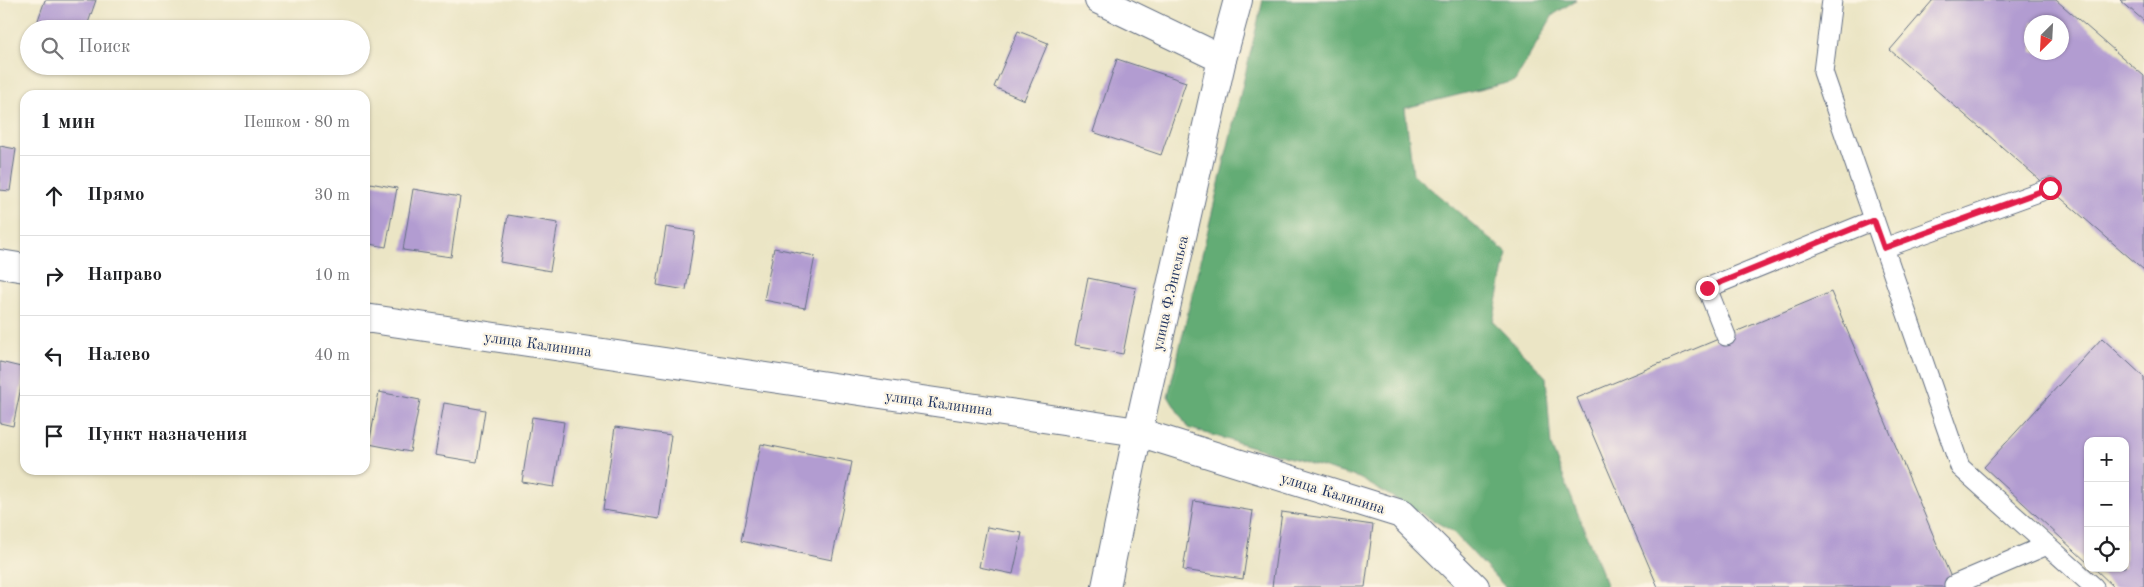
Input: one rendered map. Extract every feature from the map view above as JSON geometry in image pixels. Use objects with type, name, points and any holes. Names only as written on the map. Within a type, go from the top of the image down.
[{"type":"street","points":[[1099,0],[1222,59]]},
{"type":"street","name":"улица Ф.Энгельса","points":[[1106,587],[1138,432],[1222,59],[1238,0]]},
{"type":"street","points":[[0,264],[20,267]]},
{"type":"street","name":"улица Калинина","points":[[370,319],[1138,432],[1401,514],[1475,587]]},
{"type":"lane","points":[[1832,0],[1823,72],[1960,467],[2094,587]]},
{"type":"lane","points":[[1884,248],[2050,188]]},
{"type":"lane","points":[[1726,336],[1707,288],[1874,220]]},
{"type":"lane","points":[[1954,585],[2047,545]]},
{"type":"green space","points":[[1263,0],[1576,0],[1553,15],[1515,81],[1405,108],[1413,174],[1507,253],[1493,322],[1546,377],[1551,446],[1607,587],[1505,587],[1452,531],[1359,478],[1188,428],[1168,396]]},
{"type":"building","points":[[45,0],[96,0],[89,20],[38,20]]},
{"type":"building","points":[[1933,0],[2056,0],[2144,76],[2144,270],[1890,50]]},
{"type":"building","points":[[2120,0],[2144,0],[2144,21]]},
{"type":"building","points":[[1018,31],[1048,43],[1024,100],[994,87]]},
{"type":"building","points":[[1117,59],[1186,82],[1161,155],[1093,132]]},
{"type":"building","points":[[0,146],[16,149],[10,191],[0,190]]},
{"type":"building","points":[[370,183],[397,188],[386,247],[370,244]]},
{"type":"building","points":[[413,189],[460,197],[451,257],[403,250]]},
{"type":"building","points":[[508,215],[558,223],[550,271],[500,262]]},
{"type":"building","points":[[666,227],[695,232],[686,290],[657,285]]},
{"type":"building","points":[[774,248],[815,256],[805,308],[764,300]]},
{"type":"building","points":[[1088,278],[1136,288],[1123,354],[1075,345]]},
{"type":"building","points":[[1831,292],[1955,587],[1658,587],[1577,398]]},
{"type":"building","points":[[2102,338],[2144,377],[2144,587],[2114,587],[2098,572],[2129,572],[2129,437],[2084,437],[2084,559],[1984,467]]},
{"type":"building","points":[[0,362],[20,367],[20,392],[13,426],[0,423]]},
{"type":"building","points":[[379,392],[420,400],[410,452],[370,444]]},
{"type":"building","points":[[444,403],[485,410],[477,462],[435,455]]},
{"type":"building","points":[[532,417],[564,422],[554,487],[522,482]]},
{"type":"building","points":[[615,427],[671,435],[659,519],[603,510]]},
{"type":"building","points":[[761,444],[852,462],[832,560],[741,541]]},
{"type":"building","points":[[1194,501],[1253,511],[1243,579],[1183,570]]},
{"type":"building","points":[[1282,512],[1373,525],[1365,587],[1272,587]]},
{"type":"building","points":[[987,527],[1022,533],[1013,574],[979,567]]},
{"type":"route","points":[[1707,288],[1874,220],[1884,248],[2050,188]]}]
